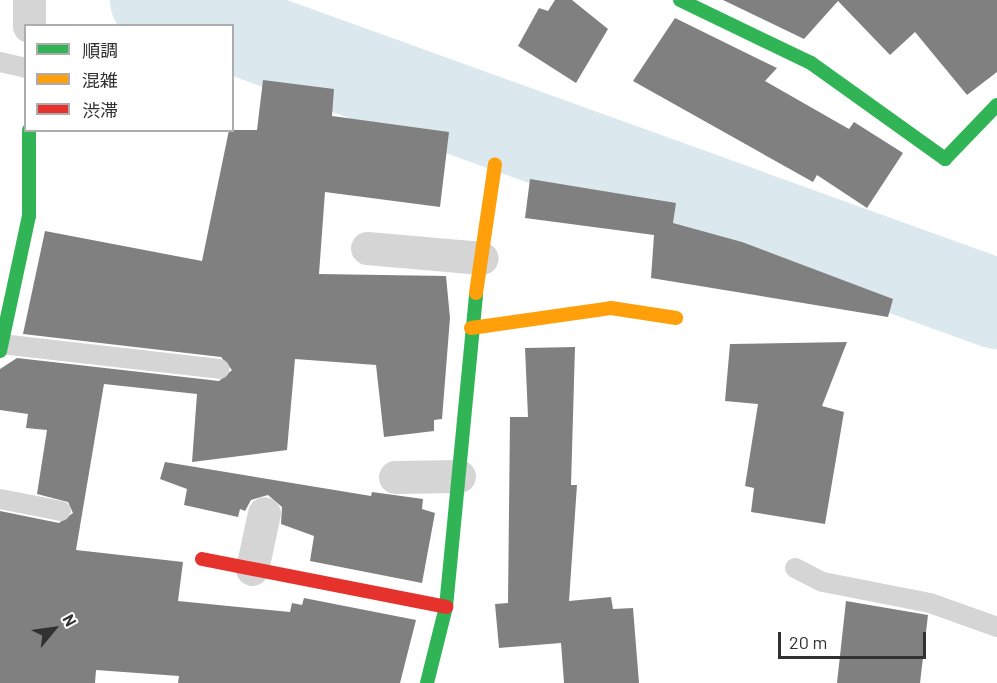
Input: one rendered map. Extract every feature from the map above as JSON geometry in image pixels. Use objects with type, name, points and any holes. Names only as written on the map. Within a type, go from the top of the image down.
[{"type":"street","points":[[29,0],[29,24]]},
{"type":"street","points":[[680,0],[811,63],[945,159],[997,105]]},
{"type":"street","points":[[1,347],[29,216],[29,132]]},
{"type":"street","points":[[428,683],[446,607],[471,328],[495,164]]},
{"type":"street","points":[[367,248],[482,258]]},
{"type":"street","points":[[471,328],[611,308],[676,318]]},
{"type":"street","points":[[395,477],[459,476]]},
{"type":"street","points":[[252,569],[264,513]]},
{"type":"street","points":[[202,559],[446,607]]},
{"type":"lane","points":[[0,62],[24,68]]},
{"type":"lane","points":[[1,347],[220,369]]},
{"type":"lane","points":[[0,499],[61,511]]},
{"type":"lane","points":[[795,568],[823,582],[930,603],[997,627]]},
{"type":"building","points":[[555,0],[572,0],[608,29],[576,83],[518,46],[539,8],[548,11]]},
{"type":"building","points":[[723,0],[997,0],[997,72],[967,95],[915,32],[890,55],[838,1],[804,39]]},
{"type":"building","points":[[675,18],[777,68],[765,81],[849,129],[854,122],[903,153],[867,208],[817,175],[813,182],[633,81]]},
{"type":"building","points":[[263,80],[334,89],[332,116],[449,132],[440,207],[325,192],[319,274],[446,276],[450,318],[442,419],[434,420],[434,431],[384,437],[376,365],[295,359],[287,450],[192,462],[197,394],[104,384],[76,550],[183,562],[178,601],[290,612],[292,603],[302,605],[304,598],[416,620],[400,683],[178,683],[179,676],[96,670],[95,683],[0,683],[0,511],[59,523],[73,513],[68,502],[37,494],[47,430],[26,428],[28,414],[0,410],[0,369],[17,358],[219,381],[232,370],[221,357],[23,334],[45,231],[202,261],[229,132],[257,130]]},
{"type":"building","points":[[530,179],[676,203],[673,223],[742,242],[893,299],[888,317],[651,278],[654,235],[525,218]]},
{"type":"building","points":[[847,342],[822,406],[844,412],[825,524],[751,512],[754,488],[745,486],[758,404],[725,401],[730,344]]},
{"type":"building","points":[[575,347],[571,485],[577,485],[569,601],[611,597],[613,609],[633,608],[639,683],[564,683],[561,643],[499,648],[495,604],[508,603],[510,417],[528,417],[525,348]]},
{"type":"building","points":[[165,462],[371,496],[372,492],[423,499],[422,509],[435,513],[422,583],[310,561],[314,536],[281,524],[282,507],[268,495],[251,500],[245,511],[240,509],[238,517],[184,505],[187,489],[160,479]]},
{"type":"building","points":[[846,601],[928,615],[920,683],[837,683]]},
{"type":"waterway","points":[[155,0],[221,24]]},
{"type":"waterway","points":[[234,29],[997,304]]},
{"type":"traffic: fast","points":[[680,0],[811,63],[945,159],[997,105]]},
{"type":"traffic: fast","points":[[0,351],[29,216],[29,132]]},
{"type":"traffic: fast","points":[[427,683],[446,607],[476,293]]},
{"type":"traffic: slow","points":[[476,293],[495,164]]},
{"type":"traffic: slow","points":[[471,328],[611,308],[676,318]]},
{"type":"traffic: jam","points":[[202,559],[446,607]]}]
